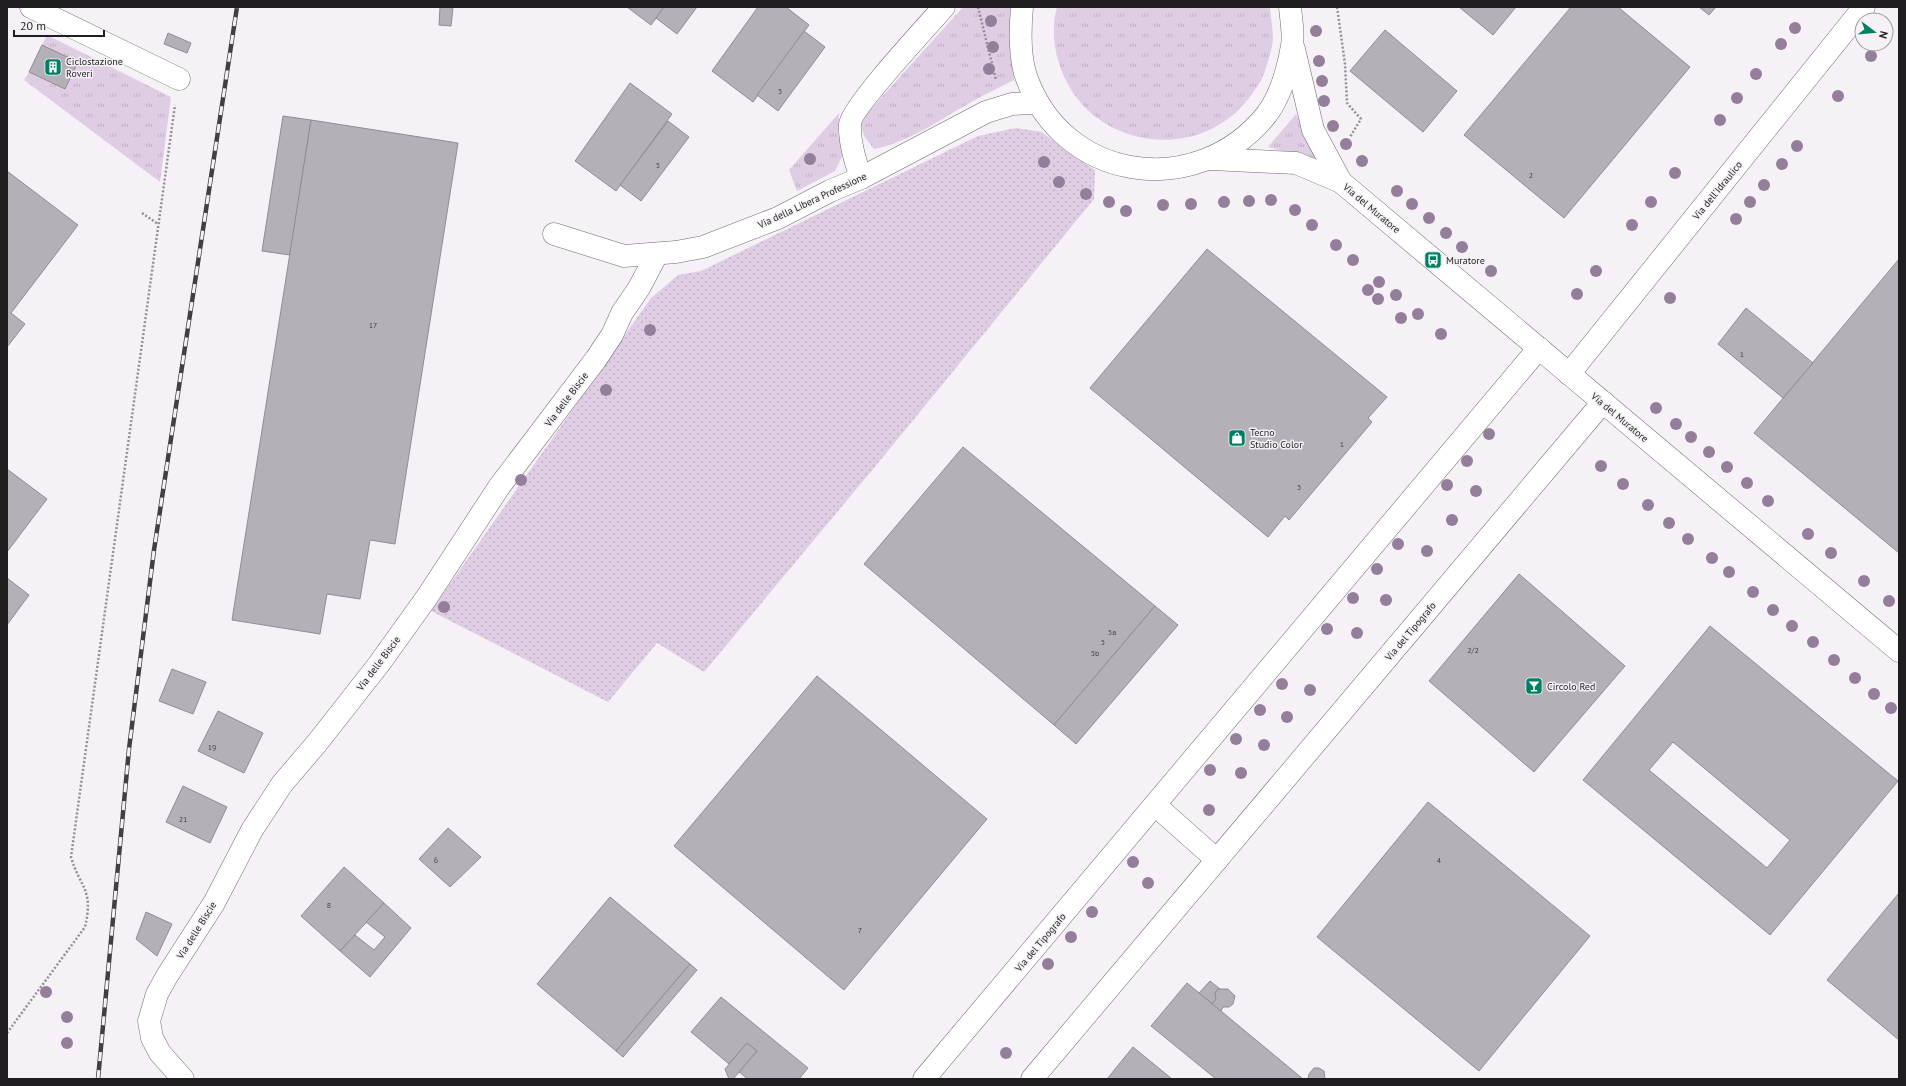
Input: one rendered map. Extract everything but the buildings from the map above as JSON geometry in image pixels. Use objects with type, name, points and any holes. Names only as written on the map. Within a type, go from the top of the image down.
[{"type":"street","points":[[31,7],[179,79]]},
{"type":"street","points":[[861,178],[853,154],[850,122],[869,94],[944,7]]},
{"type":"street","points":[[1022,7],[1020,40],[1025,73],[1038,103],[1058,129],[1084,150],[1114,164],[1146,170],[1179,168],[1211,159],[1242,140],[1267,113],[1284,80],[1293,44],[1290,7]]},
{"type":"street","name":"Via dell'Idraulico","points":[[1569,374],[1864,7]]},
{"type":"street","name":"Via del Muratore","points":[[1293,44],[1313,130],[1341,182]]},
{"type":"street","name":"Via della Libera Professione","points":[[554,234],[624,256],[657,254],[703,247],[778,218],[830,191],[861,178],[986,112],[1012,104],[1038,103]]},
{"type":"street","name":"Via del Muratore","points":[[1211,159],[1296,163],[1341,182],[1899,651]]},
{"type":"street","name":"Via delle Biscie","points":[[183,1079],[160,1053],[152,1038],[149,1021],[157,994],[167,976],[210,909],[252,830],[282,784],[317,743],[379,664],[427,597],[499,487],[596,359],[612,336],[622,313],[639,288],[657,254]]},
{"type":"street","name":"Via del Tipografo","points":[[924,1079],[1539,348]]},
{"type":"street","name":"Via del Tipografo","points":[[1032,1079],[1603,402]]},
{"type":"street","points":[[1155,805],[1217,860]]},
{"type":"path","points":[[978,7],[997,83]]},
{"type":"path","points":[[1337,7],[1345,64],[1347,103],[1361,118],[1350,137]]},
{"type":"path","points":[[7,1034],[85,926],[89,910],[88,897],[85,888],[75,869],[71,857],[179,79]]},
{"type":"path","points":[[142,213],[158,224]]},
{"type":"green space","points":[[963,7],[1010,7],[1014,80],[913,135],[887,146],[874,149],[864,136],[860,121]]},
{"type":"green space","points":[[1057,7],[1270,7],[1273,40],[1264,75],[1252,94],[1231,117],[1206,132],[1178,139],[1149,139],[1122,132],[1097,117],[1076,97],[1061,69],[1057,54],[1054,39],[1054,23]]},
{"type":"green space","points":[[47,35],[171,97],[160,182],[24,80],[29,72],[65,89],[42,45]]},
{"type":"green space","points":[[839,113],[838,134],[844,153],[835,171],[797,191],[789,170]]},
{"type":"green space","points":[[1296,114],[1307,136],[1321,158],[1316,164],[1294,154],[1268,147]]},
{"type":"green space","points":[[1016,128],[1042,132],[1067,152],[1095,170],[1094,199],[883,457],[704,672],[657,643],[608,702],[431,611],[651,298],[678,275],[701,271],[978,136]]},
{"type":"railway","points":[[98,1079],[129,749],[154,550],[237,7]]},
{"type":"place","name":"Ciclostazione Roveri","points":[[53,67]]},
{"type":"place","name":"Muratore","points":[[1433,260]]},
{"type":"place","name":"Tecno Studio Color","points":[[1237,438]]},
{"type":"place","name":"Circolo Red","points":[[1534,686]]}]
